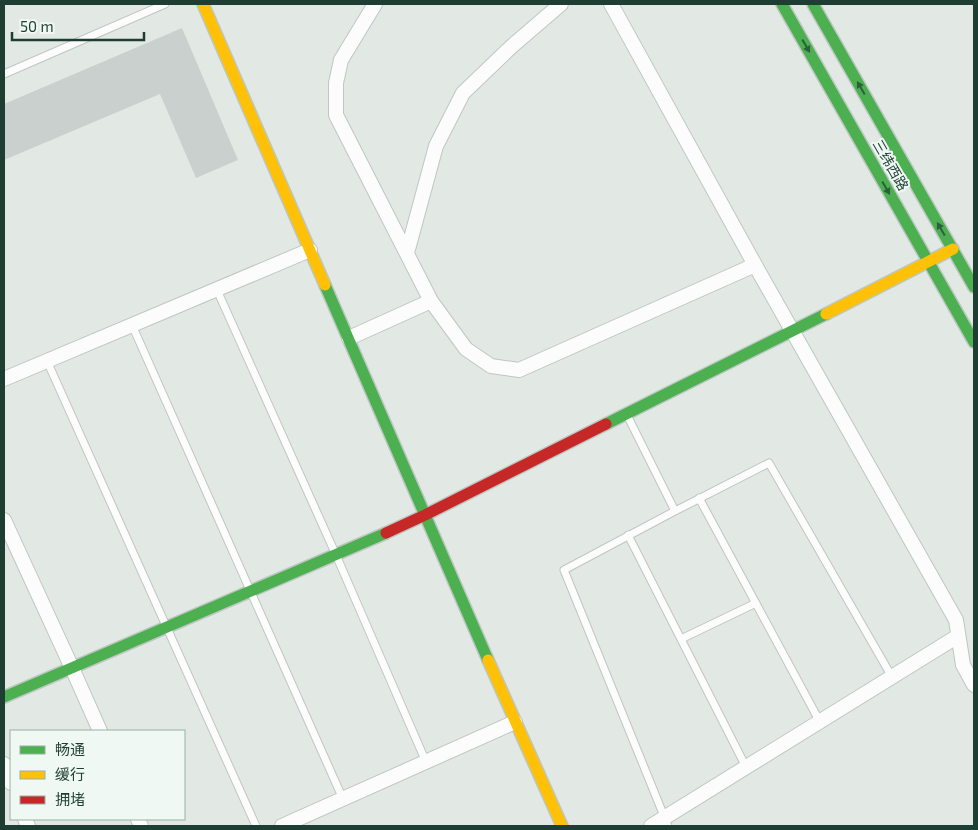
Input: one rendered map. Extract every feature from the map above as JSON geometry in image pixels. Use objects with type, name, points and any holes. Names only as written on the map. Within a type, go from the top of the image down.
[{"type":"street","points":[[203,4],[562,826]]},
{"type":"street","points":[[374,4],[341,60],[336,83],[336,115],[432,301],[466,349],[491,366],[518,370],[755,265]]},
{"type":"street","points":[[407,252],[436,146],[462,93],[561,4]]},
{"type":"street","points":[[611,4],[755,265],[956,620],[963,665],[974,685]]},
{"type":"street","name":"三纬西路","points":[[782,4],[974,342]]},
{"type":"street","name":"三纬西路","points":[[813,4],[974,287]]},
{"type":"street","points":[[4,697],[425,515],[953,249]]},
{"type":"street","points":[[4,379],[310,250]]},
{"type":"street","points":[[348,338],[432,301]]},
{"type":"street","points":[[4,520],[100,730]]},
{"type":"street","points":[[651,826],[666,822],[746,767],[958,636]]},
{"type":"street","points":[[282,826],[516,722]]},
{"type":"street","points":[[4,764],[10,780]]},
{"type":"lane","points":[[4,74],[165,4]]},
{"type":"lane","points":[[217,290],[336,555],[426,762]]},
{"type":"lane","points":[[132,325],[343,799]]},
{"type":"lane","points":[[47,361],[256,826]]},
{"type":"lane","points":[[626,414],[675,511]]},
{"type":"lane","points":[[666,822],[564,570],[769,463],[892,676]]},
{"type":"lane","points":[[699,498],[820,722]]},
{"type":"lane","points":[[628,535],[746,767]]},
{"type":"lane","points":[[681,639],[756,603]]},
{"type":"building","points":[[182,28],[238,160],[196,178],[160,94],[4,160],[4,104]]},
{"type":"traffic: fast","points":[[782,4],[974,342]]},
{"type":"traffic: fast","points":[[813,4],[974,287]]},
{"type":"traffic: fast","points":[[325,285],[488,660]]},
{"type":"traffic: fast","points":[[606,424],[826,314]]},
{"type":"traffic: fast","points":[[4,697],[386,533]]},
{"type":"traffic: slow","points":[[203,4],[325,285]]},
{"type":"traffic: slow","points":[[826,314],[953,249]]},
{"type":"traffic: slow","points":[[488,660],[562,826]]},
{"type":"traffic: jam","points":[[386,533],[606,424]]}]
